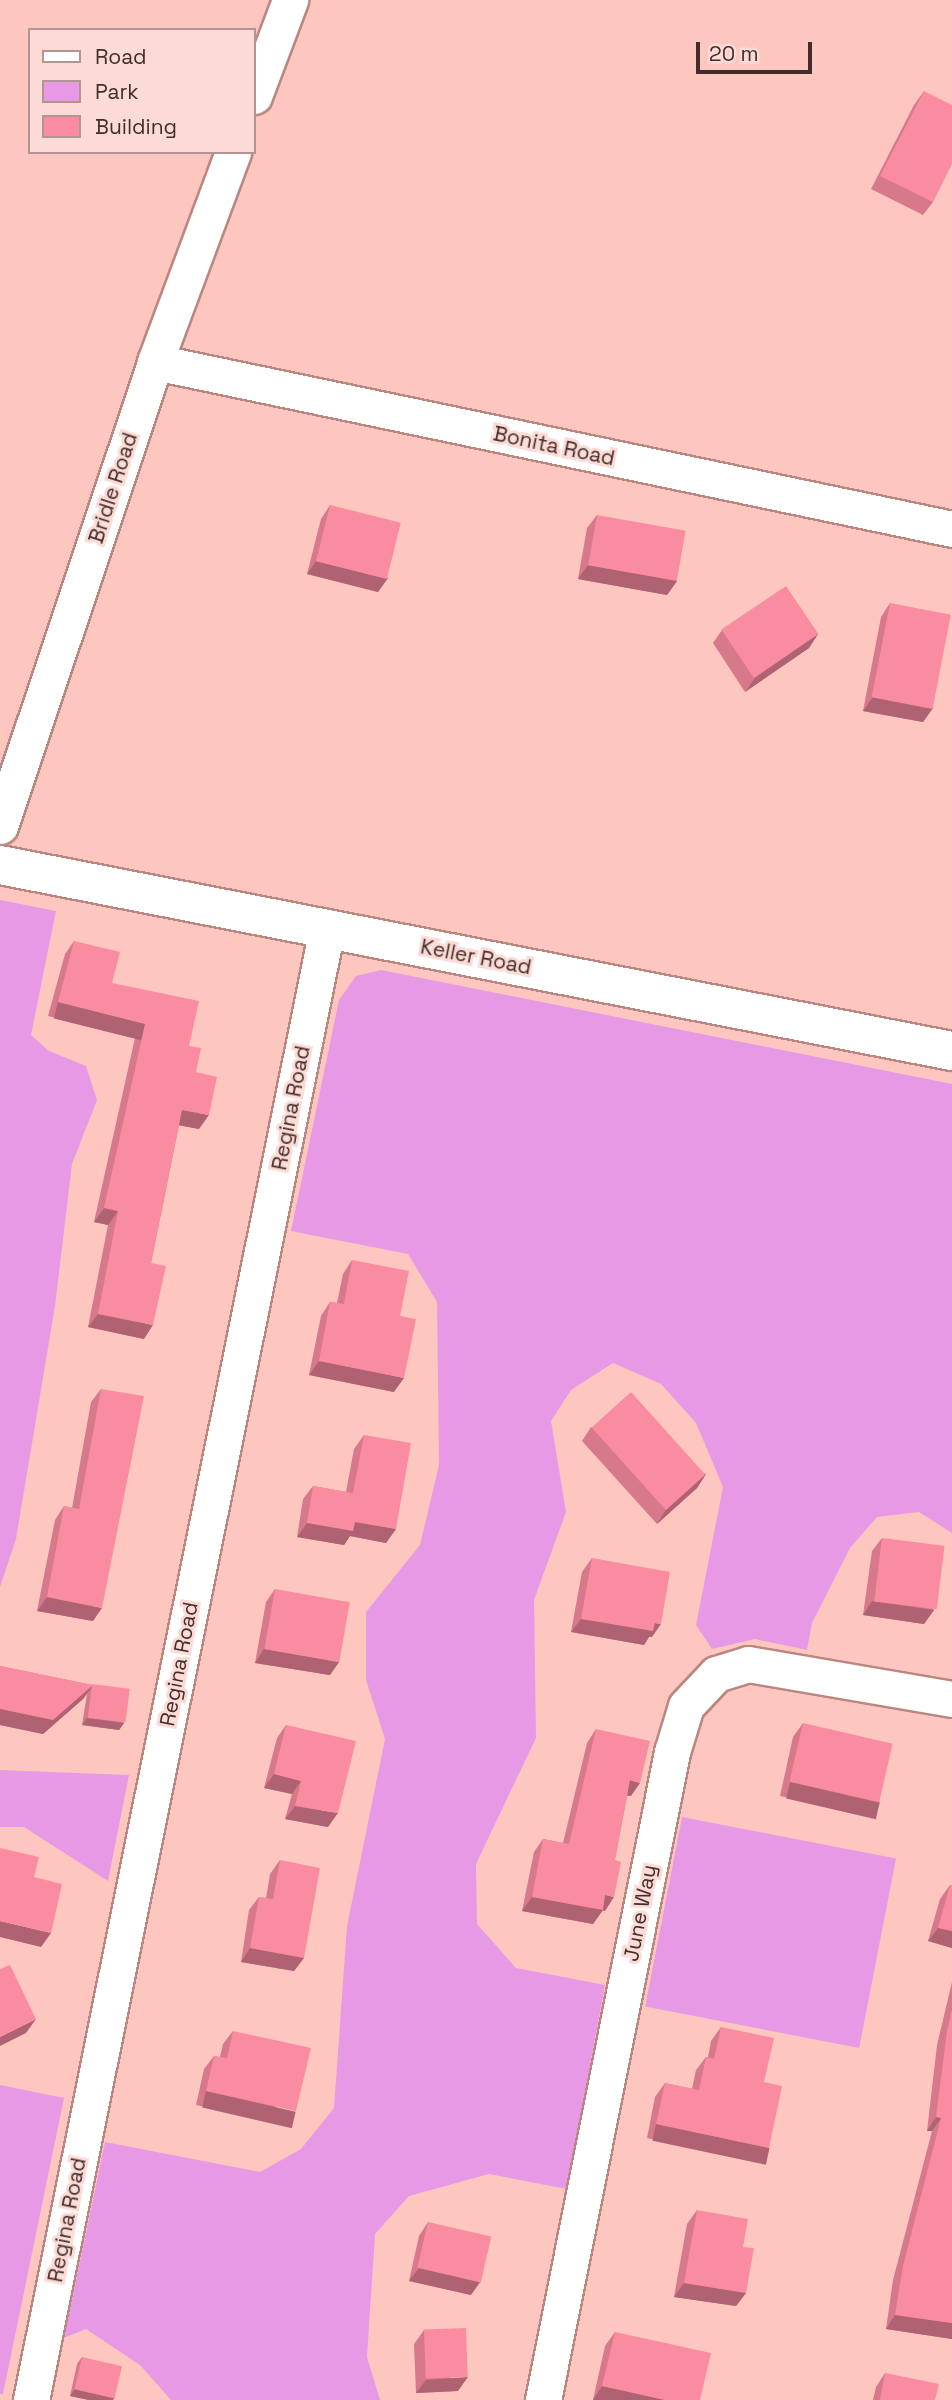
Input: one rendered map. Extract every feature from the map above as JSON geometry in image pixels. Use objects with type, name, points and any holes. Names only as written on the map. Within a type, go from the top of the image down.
[{"type":"street","points":[[256,91],[290,0]]},
{"type":"street","name":"Bridle Road","points":[[0,826],[155,362],[232,154]]},
{"type":"street","name":"Bonita Road","points":[[155,362],[952,529]]},
{"type":"street","name":"Keller Road","points":[[0,865],[952,1051]]},
{"type":"street","name":"Regina Road","points":[[31,2400],[327,928]]},
{"type":"street","name":"June Way","points":[[543,2400],[672,1752],[686,1706],[716,1674],[748,1664],[952,1699]]},
{"type":"green space","points":[[0,900],[56,911],[31,1035],[49,1051],[86,1066],[97,1100],[72,1164],[55,1306],[16,1539],[0,1587]]},
{"type":"green space","points":[[381,970],[952,1084],[952,1533],[919,1512],[877,1517],[850,1548],[812,1623],[807,1650],[755,1639],[712,1649],[696,1625],[723,1487],[696,1423],[661,1384],[613,1363],[571,1390],[551,1421],[566,1512],[534,1600],[536,1738],[476,1864],[477,1924],[516,1968],[605,1985],[567,2189],[489,2174],[409,2196],[375,2234],[367,2357],[380,2400],[171,2400],[140,2365],[86,2329],[64,2338],[105,2142],[260,2172],[301,2149],[334,2108],[347,1926],[385,1739],[366,1680],[366,1612],[420,1545],[439,1465],[437,1302],[408,1254],[291,1231],[339,1000],[356,976]]},
{"type":"green space","points":[[0,1770],[129,1775],[108,1881],[24,1827],[0,1827]]},
{"type":"green space","points":[[682,1817],[896,1859],[859,2048],[645,2006]]},
{"type":"green space","points":[[0,2085],[64,2098],[3,2394],[0,2394]]},
{"type":"building","points":[[924,91],[952,105],[952,164],[933,202],[880,176]]},
{"type":"building","points":[[330,505],[401,523],[387,579],[316,561]]},
{"type":"building","points":[[597,515],[686,531],[677,581],[588,565]]},
{"type":"building","points":[[786,586],[818,634],[754,678],[721,630]]},
{"type":"building","points":[[890,603],[951,615],[933,709],[872,697]]},
{"type":"building","points":[[74,941],[120,952],[112,983],[199,1001],[189,1046],[201,1048],[196,1072],[217,1077],[209,1115],[182,1110],[151,1263],[166,1266],[153,1325],[98,1314],[118,1211],[104,1208],[145,1024],[58,1002]]},
{"type":"building","points":[[352,1260],[409,1271],[400,1316],[416,1319],[404,1378],[319,1361],[330,1302],[344,1304]]},
{"type":"building","points":[[101,1389],[144,1396],[102,1608],[47,1597],[64,1506],[79,1509]]},
{"type":"building","points":[[631,1392],[705,1474],[666,1510],[592,1427]]},
{"type":"building","points":[[364,1435],[411,1443],[396,1529],[355,1522],[353,1531],[307,1523],[313,1486],[353,1493]]},
{"type":"building","points":[[882,1538],[945,1546],[937,1609],[874,1602]]},
{"type":"building","points":[[592,1558],[670,1572],[661,1624],[655,1623],[653,1631],[581,1619]]},
{"type":"building","points":[[275,1589],[350,1602],[339,1662],[264,1649]]},
{"type":"building","points":[[0,1666],[93,1685],[53,1720],[0,1709]]},
{"type":"building","points":[[92,1684],[130,1689],[126,1722],[88,1718]]},
{"type":"building","points":[[803,1723],[893,1744],[879,1802],[790,1781]]},
{"type":"building","points":[[286,1725],[356,1741],[338,1813],[295,1806],[301,1781],[274,1774]]},
{"type":"building","points":[[596,1729],[650,1741],[640,1783],[630,1780],[615,1860],[621,1862],[614,1897],[605,1895],[603,1910],[532,1897],[543,1839],[569,1844]]},
{"type":"building","points":[[0,1848],[39,1857],[34,1877],[62,1884],[51,1933],[0,1921]]},
{"type":"building","points":[[280,1860],[320,1868],[304,1958],[250,1948],[259,1897],[273,1899]]},
{"type":"building","points":[[952,1885],[952,1931],[938,1928]]},
{"type":"building","points":[[10,1965],[36,2019],[0,2037],[0,1969]]},
{"type":"building","points":[[952,2010],[952,2323],[895,2315],[903,2266],[941,2118],[936,2117]]},
{"type":"building","points":[[721,2027],[774,2038],[764,2082],[782,2086],[769,2148],[656,2124],[665,2083],[699,2090],[706,2057],[714,2059]]},
{"type":"building","points":[[233,2031],[311,2048],[296,2111],[206,2091],[214,2056],[227,2058]]},
{"type":"building","points":[[697,2210],[748,2219],[743,2247],[754,2248],[746,2293],[684,2283]]},
{"type":"building","points":[[428,2222],[491,2237],[481,2282],[417,2268]]},
{"type":"building","points":[[466,2328],[468,2377],[426,2378],[424,2329]]},
{"type":"building","points":[[615,2332],[711,2353],[700,2400],[665,2400],[602,2386]]},
{"type":"building","points":[[82,2357],[122,2366],[115,2398],[75,2389]]},
{"type":"building","points":[[885,2373],[939,2384],[935,2400],[880,2400]]}]
